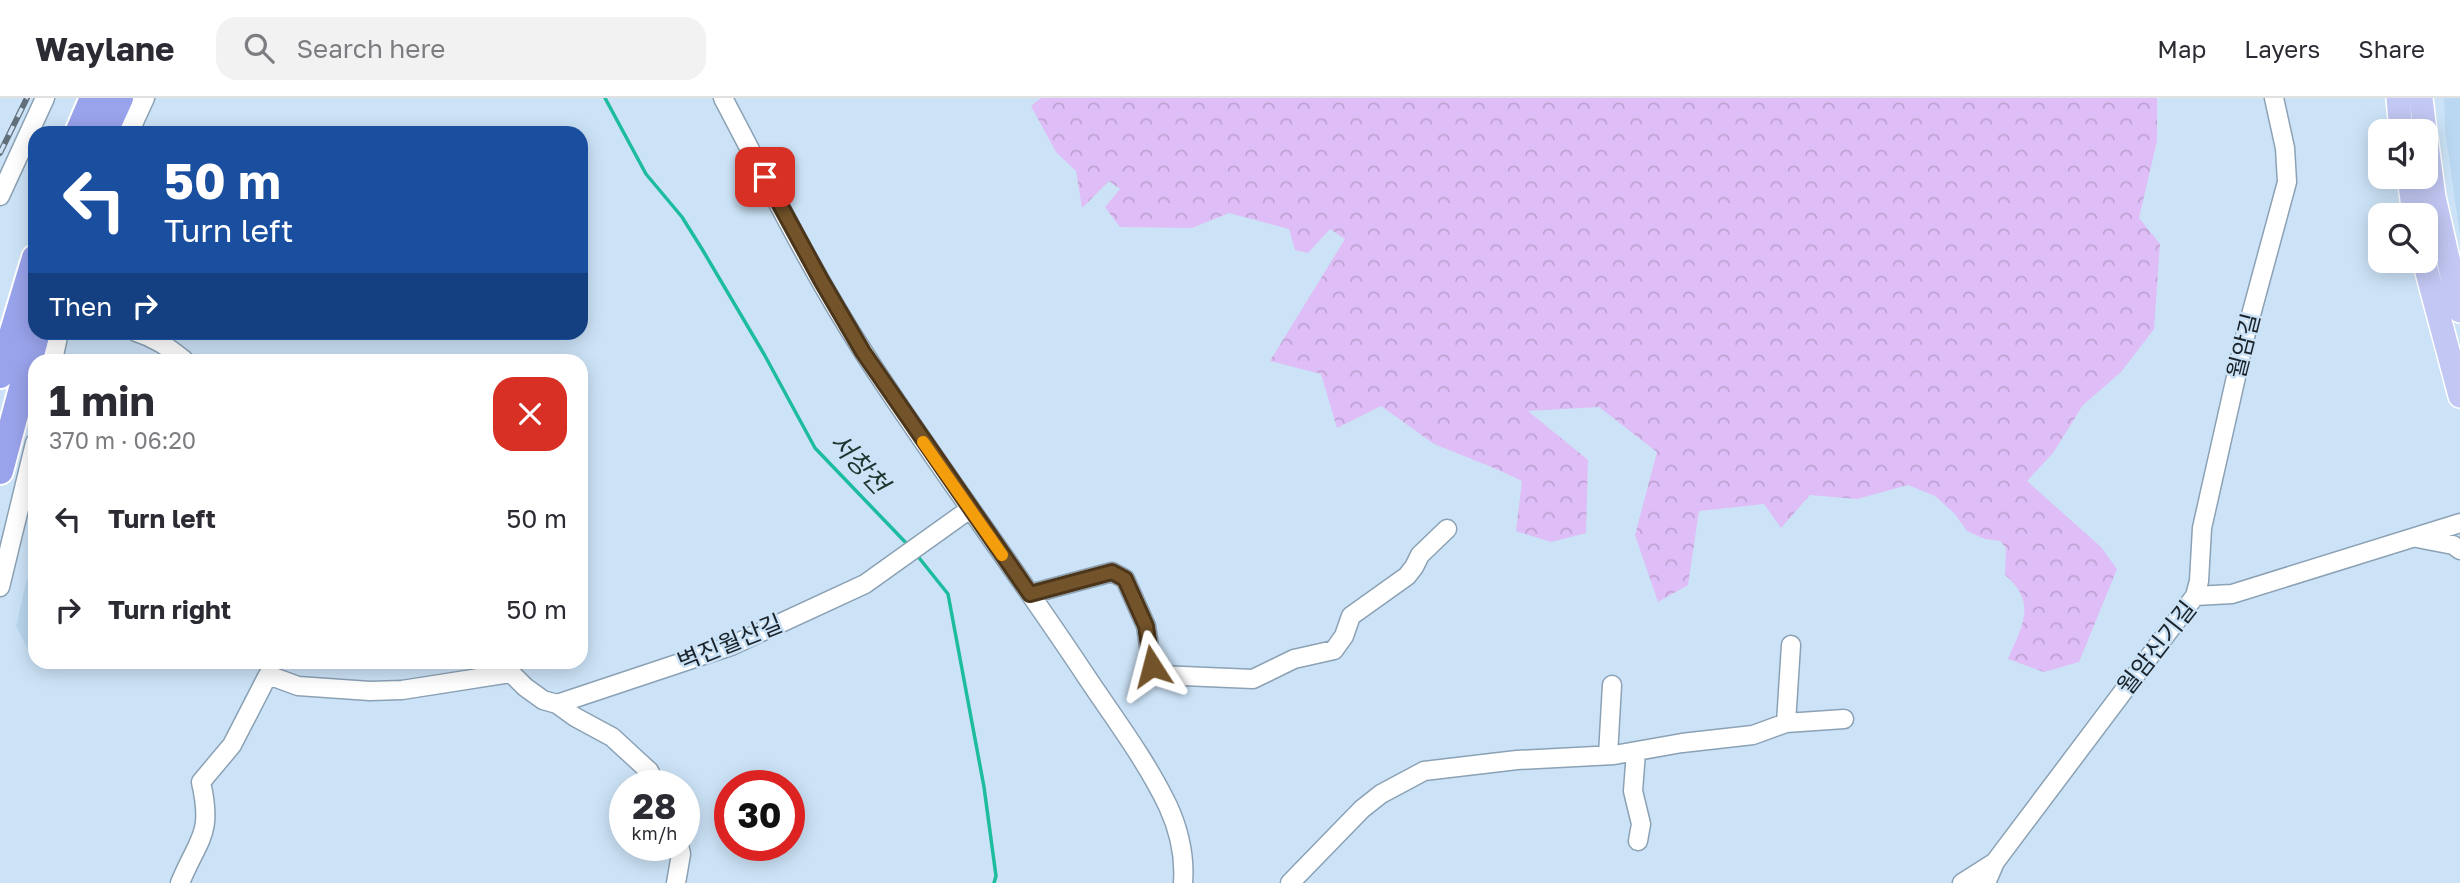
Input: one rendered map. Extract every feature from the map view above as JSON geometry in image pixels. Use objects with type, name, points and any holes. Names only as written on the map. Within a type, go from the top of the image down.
[{"type":"highway","points":[[81,126],[93,98]]},
{"type":"highway","points":[[107,126],[120,98]]},
{"type":"highway","points":[[0,375],[28,281]]},
{"type":"highway","points":[[0,471],[28,366]]},
{"type":"main road","points":[[2398,98],[2400,119]]},
{"type":"main road","points":[[2421,98],[2424,119]]},
{"type":"main road","points":[[2433,189],[2460,310]]},
{"type":"main road","points":[[2427,273],[2460,396]]},
{"type":"street","points":[[32,126],[45,98]]},
{"type":"street","points":[[132,126],[145,98]]},
{"type":"street","points":[[723,98],[844,320],[1156,782],[1179,835],[1183,883]]},
{"type":"street","name":"월암길","points":[[2195,596],[2199,581],[2202,528],[2245,337],[2287,182],[2285,148],[2274,98]]},
{"type":"street","points":[[0,196],[28,135]]},
{"type":"street","points":[[156,340],[177,354]]},
{"type":"street","points":[[0,587],[28,472]]},
{"type":"street","name":"벽진월산길","points":[[557,704],[731,646],[865,583],[970,509]]},
{"type":"street","name":"월암신기길","points":[[1986,883],[1995,862],[2195,596],[2232,593],[2460,523]]},
{"type":"street","points":[[1030,594],[1112,572],[1125,579],[1146,626],[1152,666],[1159,675],[1253,679],[1294,659],[1334,650],[1344,636],[1351,616],[1407,576],[1420,555],[1447,529]]},
{"type":"street","points":[[2414,537],[2452,545],[2460,550]]},
{"type":"street","points":[[1786,723],[1791,645]]},
{"type":"street","points":[[180,883],[200,843],[206,822],[207,808],[201,782],[232,745],[268,676],[298,686],[370,691],[402,690],[497,669]]},
{"type":"street","points":[[508,669],[542,700],[557,704],[612,737],[648,770]]},
{"type":"street","points":[[1608,755],[1612,685]]},
{"type":"street","points":[[1290,883],[1362,809],[1381,794],[1424,771],[1517,760],[1636,752],[1682,743],[1753,735],[1786,723],[1844,719]]},
{"type":"street","points":[[1636,752],[1633,791],[1641,824],[1638,841]]},
{"type":"street","points":[[676,883],[680,861]]},
{"type":"street","points":[[1962,883],[1995,862]]},
{"type":"shaded area","points":[[2444,98],[2460,98],[2460,236],[2445,130]]},
{"type":"shaded area","points":[[28,575],[28,649],[16,626]]},
{"type":"green space","points":[[1041,98],[2157,98],[2157,141],[2139,218],[2160,244],[2154,329],[2121,372],[2083,405],[2053,453],[2027,481],[2101,547],[2117,569],[2079,662],[2044,672],[2008,659],[2022,625],[2024,605],[2015,585],[2005,575],[2006,548],[2000,541],[1985,539],[1967,531],[1955,514],[1935,496],[1908,485],[1857,499],[1810,495],[1781,528],[1764,504],[1699,511],[1688,585],[1658,602],[1635,535],[1657,452],[1599,407],[1528,411],[1588,460],[1586,533],[1551,542],[1516,531],[1522,481],[1434,444],[1381,406],[1337,428],[1321,374],[1270,361],[1345,239],[1330,229],[1308,253],[1295,250],[1289,229],[1229,213],[1192,228],[1120,227],[1105,207],[1120,189],[1109,181],[1082,208],[1076,171],[1056,152],[1031,106]]},
{"type":"waterway","name":"서창천","points":[[605,98],[646,174],[682,217],[702,249],[815,448],[909,546]]},
{"type":"waterway","name":"서창천","points":[[916,554],[948,594],[984,787],[996,876],[994,883]]},
{"type":"railway","points":[[0,153],[27,98]]},
{"type":"slow traffic","points":[[923,442],[1002,555]]},
{"type":"route","points":[[765,177],[863,352],[926,447],[1030,594],[1112,572],[1125,579],[1146,626],[1152,666]]}]
